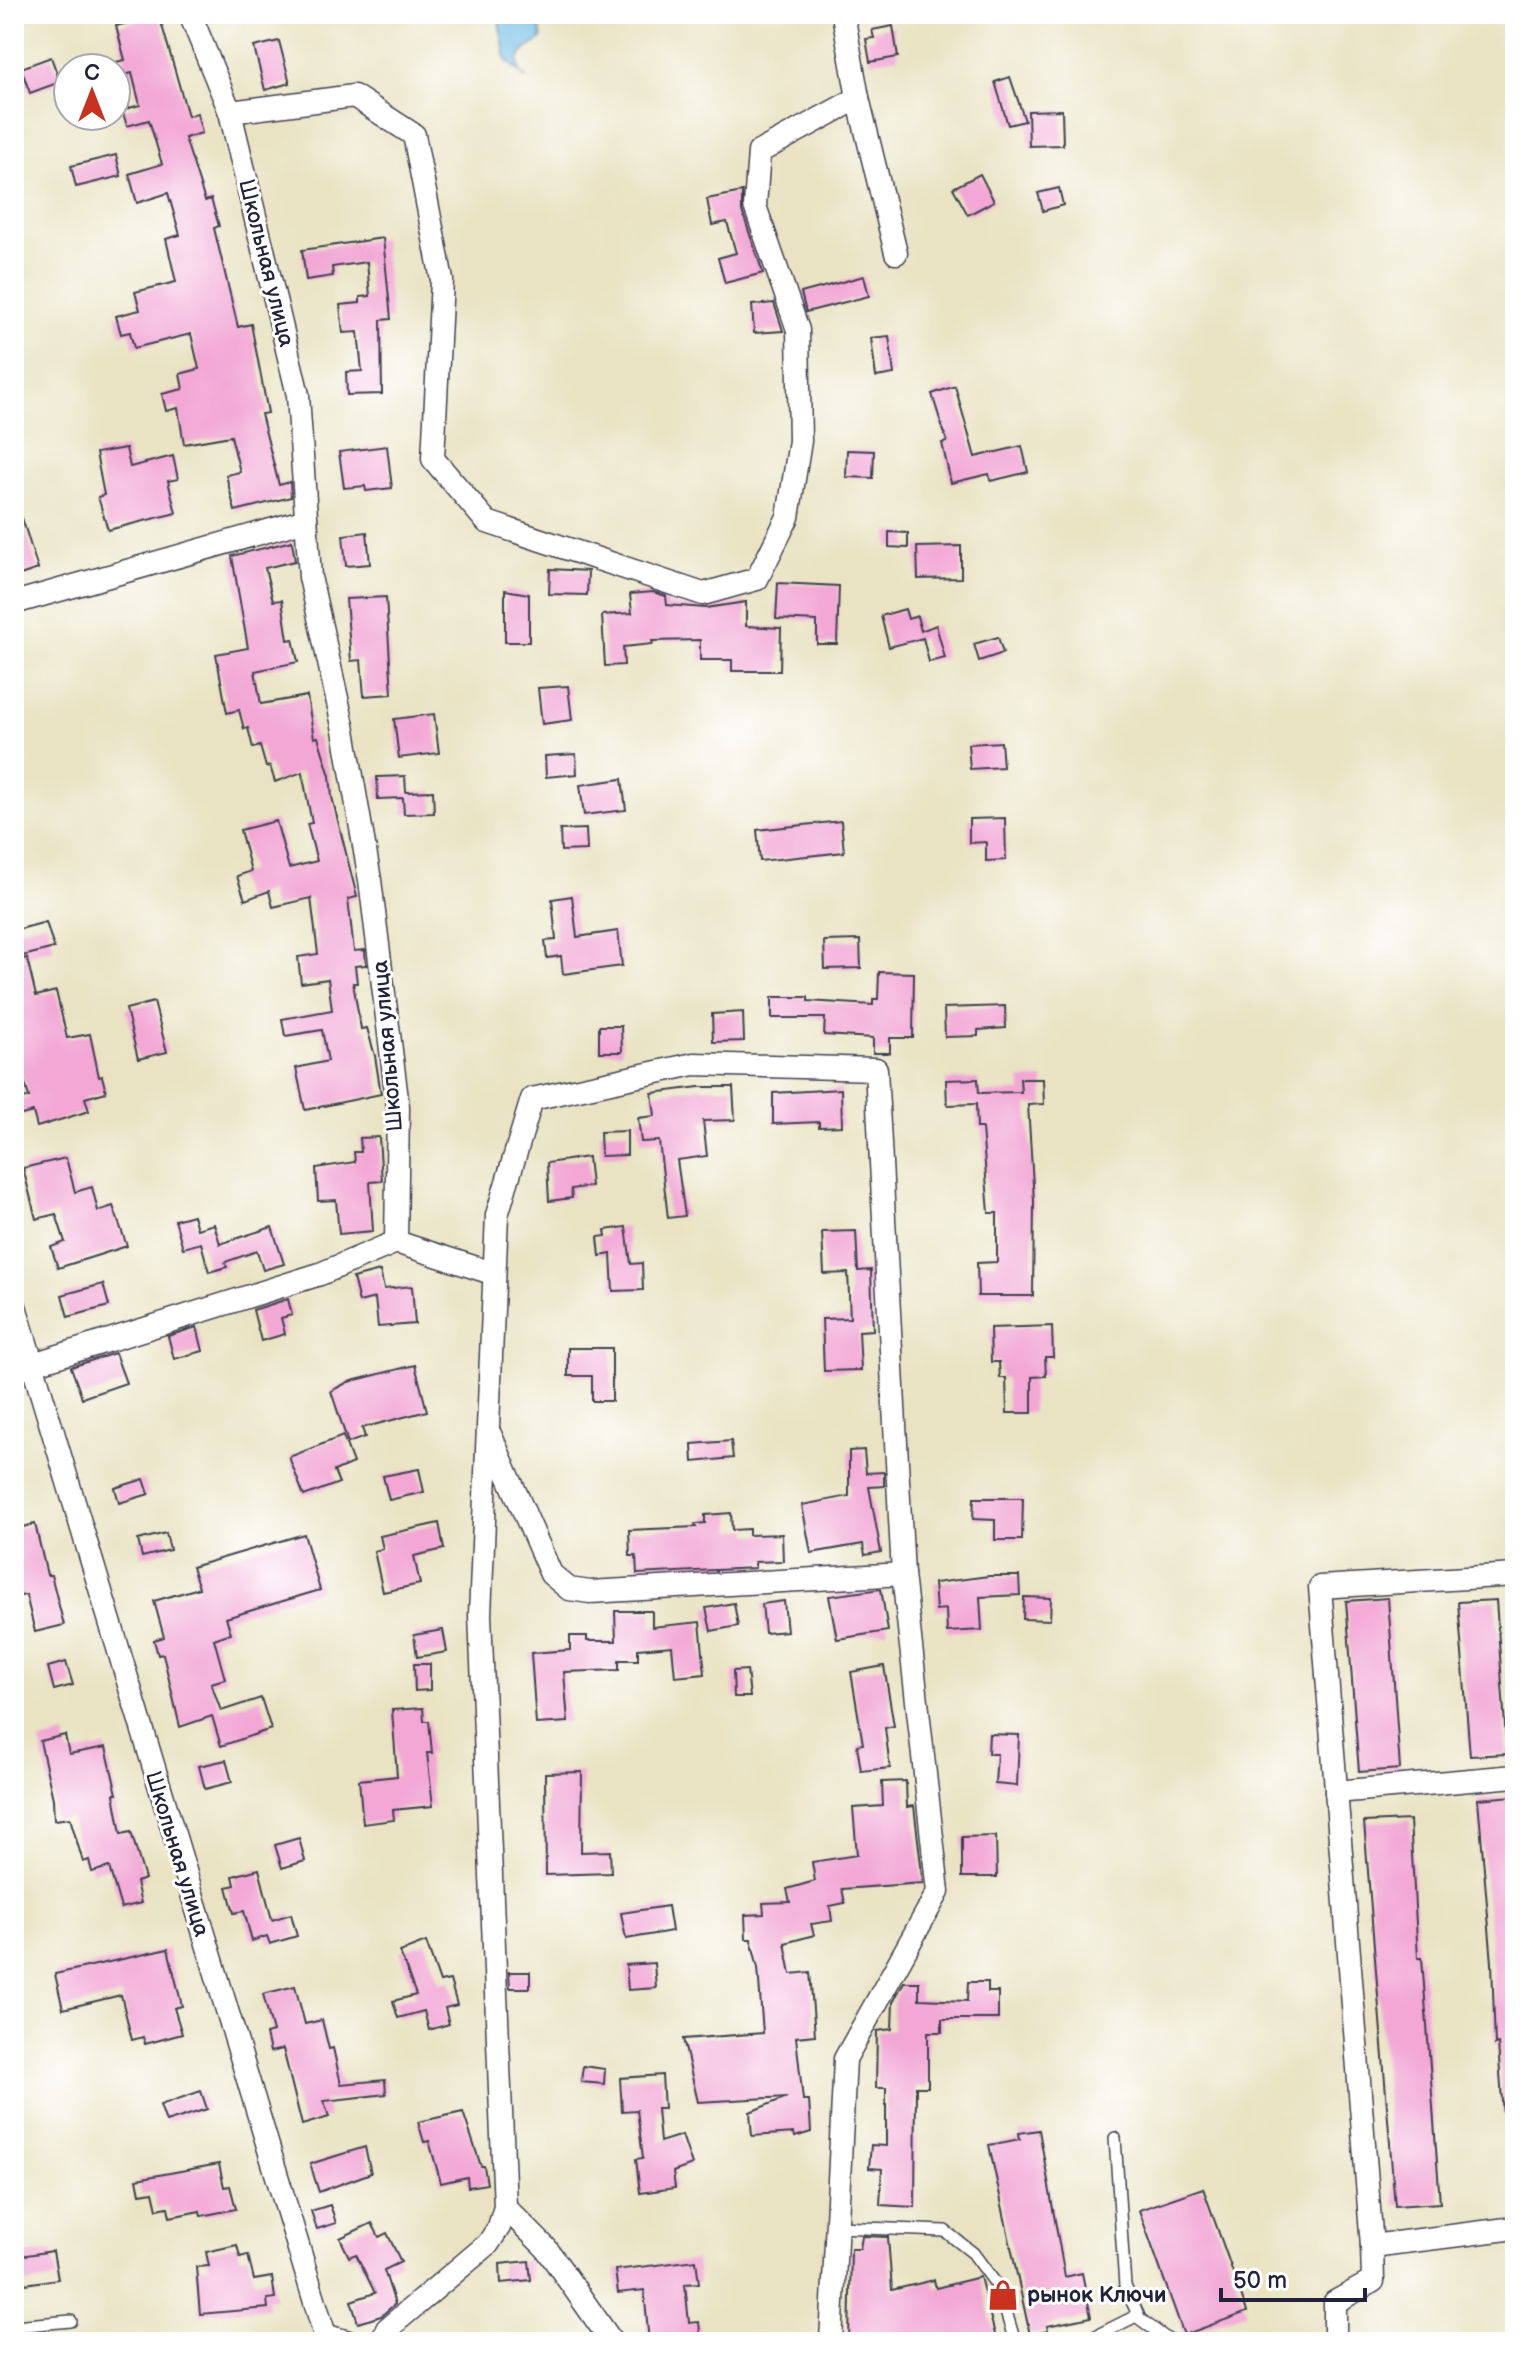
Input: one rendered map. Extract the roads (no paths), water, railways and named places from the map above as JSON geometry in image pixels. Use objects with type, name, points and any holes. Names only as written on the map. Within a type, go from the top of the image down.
[{"type":"street","name":"Школьная улица","points":[[190,14],[230,112],[298,395],[310,577],[344,730],[374,911],[398,1107],[396,1242]]},
{"type":"street","points":[[843,14],[858,98],[896,253]]},
{"type":"street","points":[[230,112],[354,96],[414,135],[442,280],[433,459],[487,522],[703,594],[757,579],[788,517],[800,441],[798,330],[755,206],[759,152],[858,98]]},
{"type":"street","points":[[14,603],[306,520]]},
{"type":"street","points":[[381,2342],[387,2329],[488,2244],[499,2227],[505,2207],[480,1615],[492,1273],[497,1215],[532,1099],[694,1064],[876,1069],[903,1574],[938,1892],[845,2059],[831,2342]]},
{"type":"street","points":[[22,1368],[320,1274],[396,1242],[492,1273]]},
{"type":"street","name":"Школьная улица","points":[[14,1303],[22,1368],[326,2339]]},
{"type":"street","points":[[487,1426],[551,1574],[569,1589],[590,1592],[903,1574]]},
{"type":"street","points":[[1335,2342],[1335,2302],[1373,2281],[1320,1587],[1515,1575]]},
{"type":"street","points":[[1336,1792],[1515,1776]]},
{"type":"street","points":[[505,2207],[546,2248],[612,2342]]},
{"type":"street","points":[[1372,2246],[1515,2228]]},
{"type":"street","points":[[326,2339],[349,2342]]},
{"type":"lane","points":[[1115,2138],[1125,2286],[1138,2315],[1171,2342]]},
{"type":"lane","points":[[837,2227],[945,2231],[973,2253],[999,2288],[1015,2342]]},
{"type":"lane","points":[[1084,2342],[1138,2315]]},
{"type":"lane","points":[[14,2326],[71,2321]]},
{"type":"water","points":[[505,14],[538,14],[542,39],[526,49],[518,60],[520,72],[527,79],[506,60],[499,21]]},
{"type":"place","name":"рынок Ключи","points":[[1003,2295]]}]
